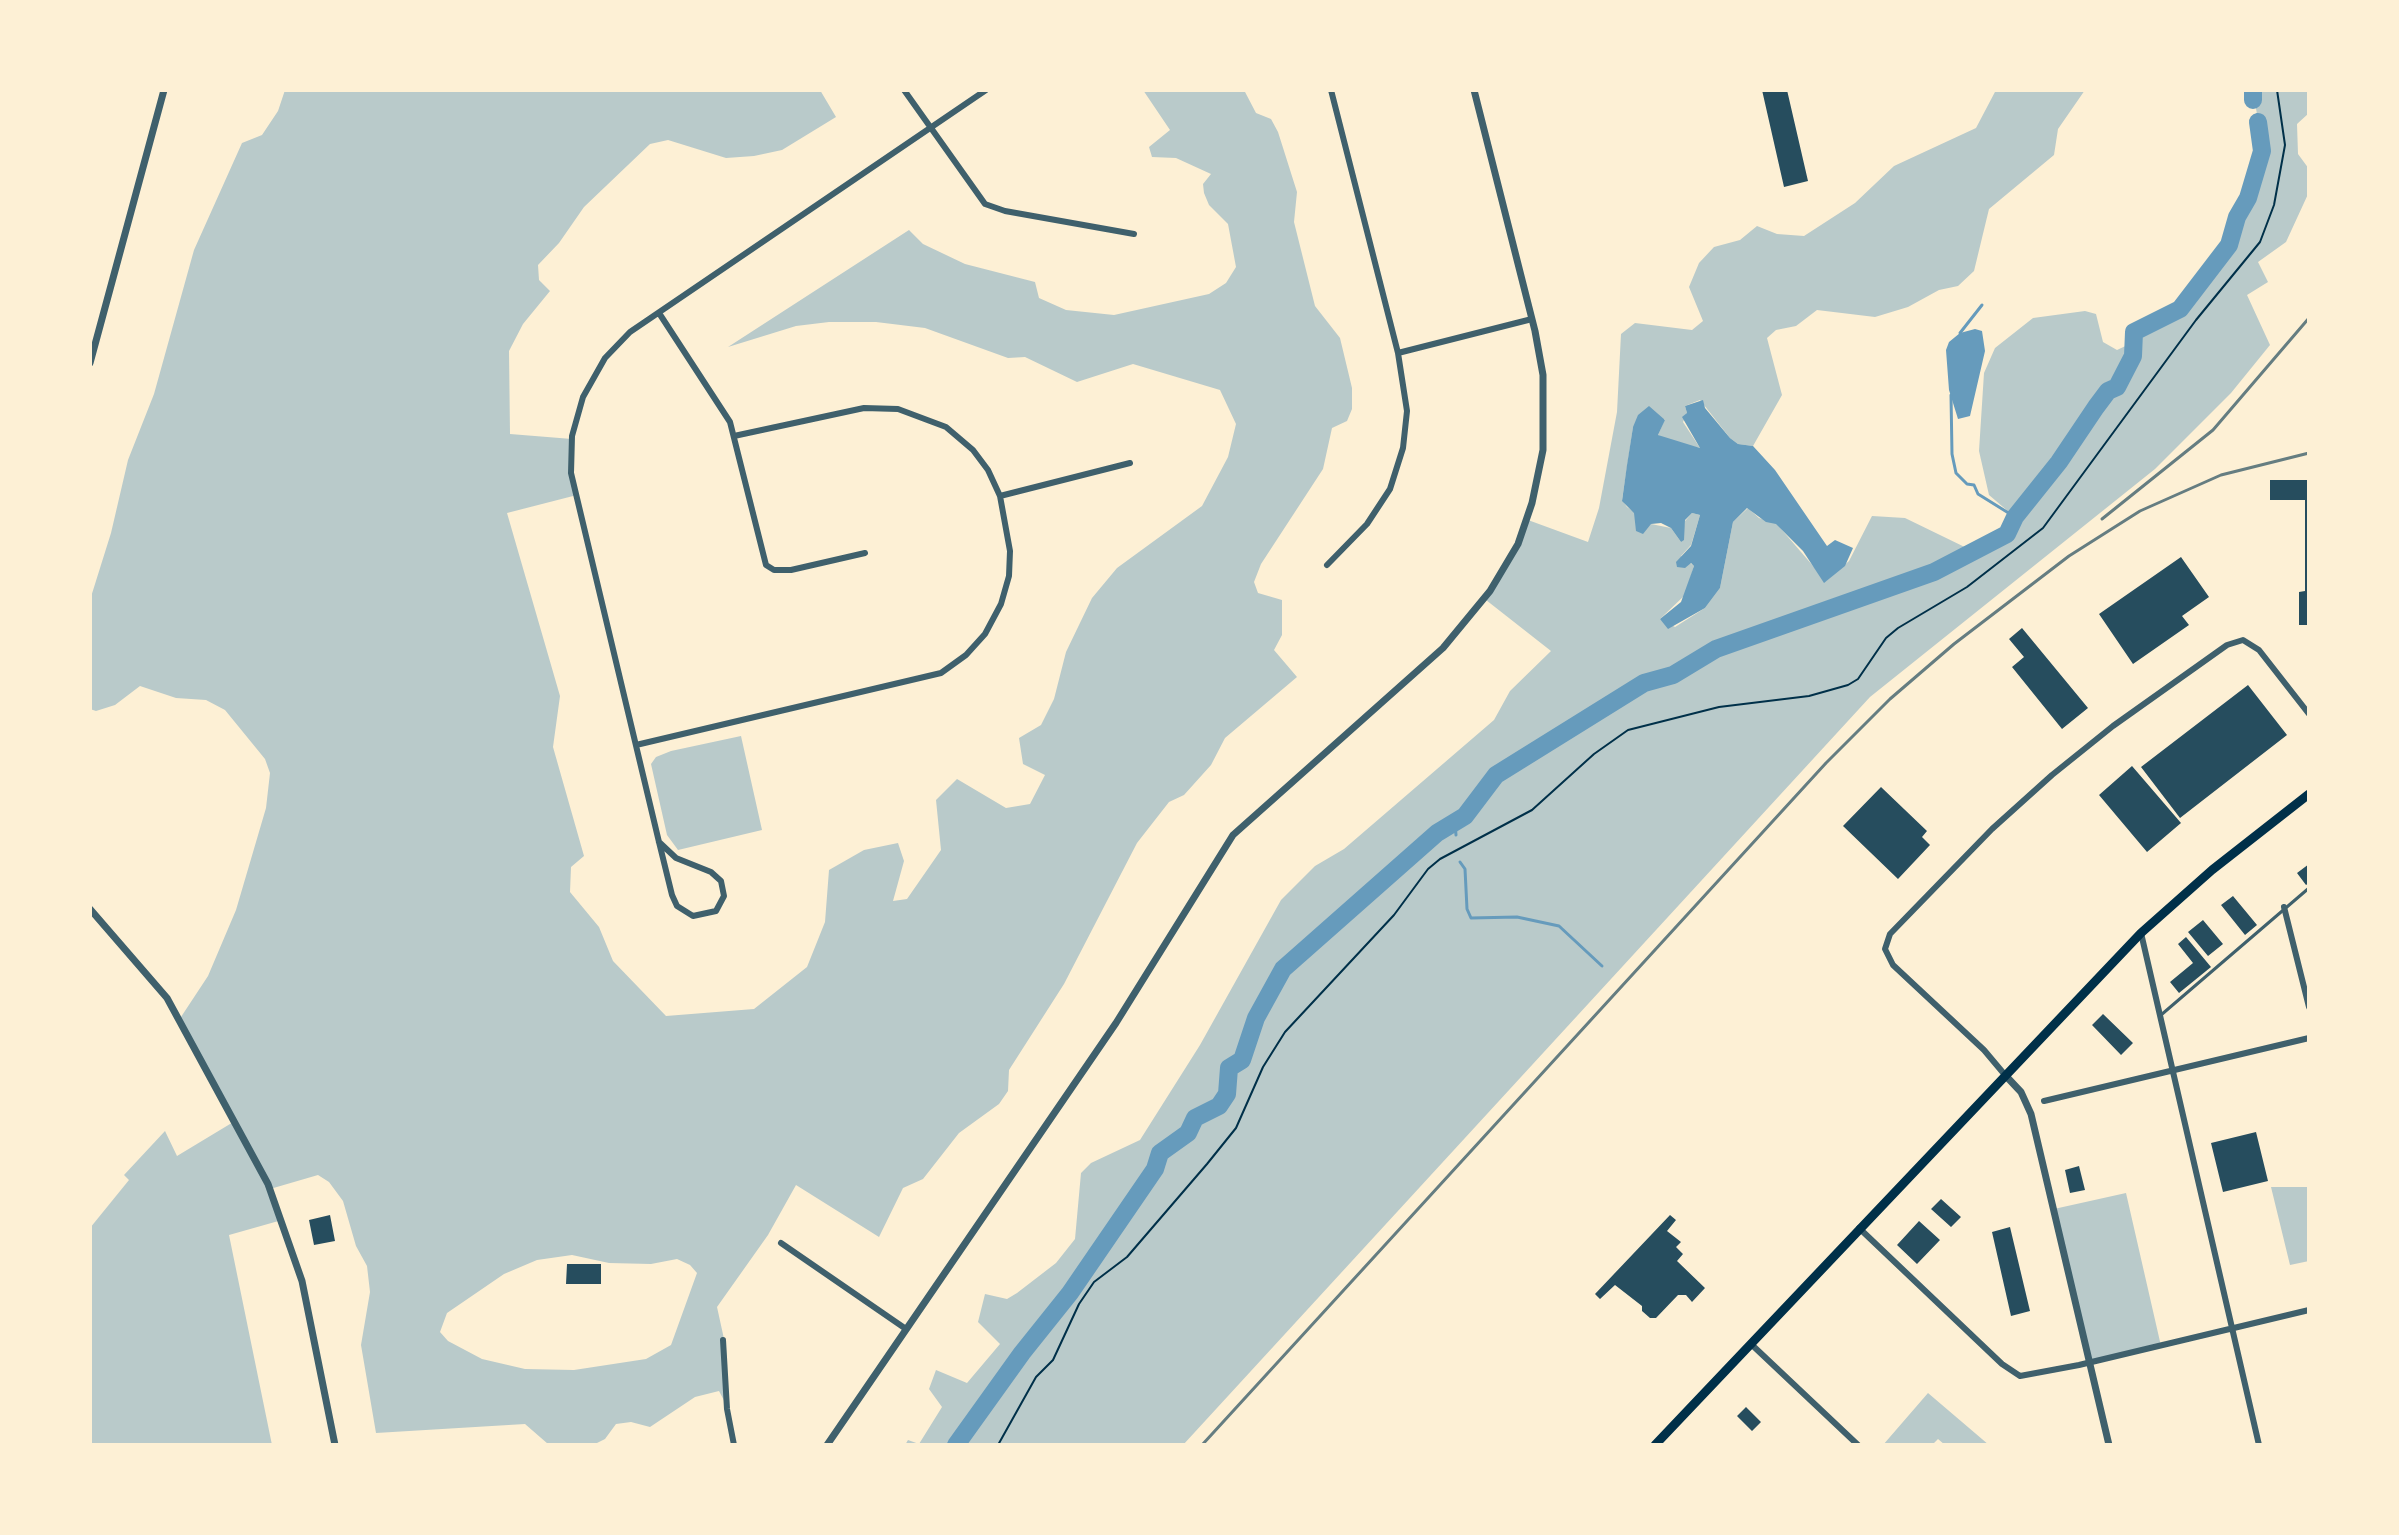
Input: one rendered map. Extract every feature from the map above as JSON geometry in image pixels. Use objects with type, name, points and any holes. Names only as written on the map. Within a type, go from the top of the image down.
[{"type":"main road","points":[[1655,1445],[2141,933],[2212,870],[2309,794]]},
{"type":"street","points":[[90,363],[164,90]]},
{"type":"street","points":[[904,90],[975,193],[993,208],[1134,234]]},
{"type":"street","points":[[659,842],[676,858],[711,872],[721,881],[724,896],[716,911],[700,917],[677,906],[659,842],[574,487],[571,449],[578,409],[597,370],[621,340],[986,90]]},
{"type":"street","points":[[1327,565],[1376,513],[1395,474],[1403,448],[1407,411],[1398,353],[1331,90]]},
{"type":"street","points":[[827,1445],[1108,1035],[1233,835],[1443,648],[1476,611],[1505,568],[1532,503],[1543,450],[1545,400],[1532,319],[1474,90]]},
{"type":"street","points":[[659,313],[715,396],[734,436],[766,565],[774,570],[791,570],[865,553]]},
{"type":"street","points":[[1398,353],[1532,319]]},
{"type":"street","points":[[636,745],[941,673],[966,655],[985,634],[1001,604],[1009,576],[1010,551],[1000,496],[981,460],[957,435],[933,420],[898,409],[864,408],[734,436]]},
{"type":"street","points":[[1000,496],[1130,463]]},
{"type":"street","points":[[2109,1445],[2031,1114],[2021,1092],[1984,1050],[1893,965],[1885,949],[1890,934],[1992,829],[2052,775],[2113,726],[2227,645],[2243,640],[2259,650],[2309,714]]},
{"type":"street","points":[[2284,907],[2309,1007]]},
{"type":"street","points":[[90,909],[167,998],[268,1184],[302,1281],[335,1445]]},
{"type":"street","points":[[2141,933],[2259,1445]]},
{"type":"street","points":[[2044,1101],[2309,1038]]},
{"type":"street","points":[[1859,1228],[2013,1372],[2028,1377],[2309,1310]]},
{"type":"street","points":[[781,1243],[906,1329]]},
{"type":"street","points":[[723,1340],[727,1409],[734,1445]]},
{"type":"street","points":[[1751,1344],[1858,1445]]},
{"type":"lane","points":[[2161,1015],[2309,888]]},
{"type":"path","points":[[998,1445],[1036,1377],[1053,1360],[1079,1304],[1094,1282],[1127,1257],[1207,1164],[1236,1128],[1263,1067],[1285,1032],[1394,915],[1428,869],[1440,859],[1532,810],[1594,754],[1628,730],[1719,707],[1809,696],[1848,685],[1858,679],[1886,638],[1898,628],[1967,587],[2043,528],[2196,320],[2260,242],[2274,205],[2285,145],[2277,90]]},
{"type":"shaded area","points":[[285,90],[820,90],[836,117],[782,150],[754,156],[726,158],[668,140],[650,144],[584,207],[559,243],[538,265],[539,280],[550,291],[523,324],[509,351],[510,434],[572,439],[571,462],[577,495],[507,513],[560,696],[553,747],[584,856],[571,867],[570,892],[599,927],[613,961],[666,1016],[754,1009],[807,967],[825,922],[829,870],[864,850],[898,843],[904,861],[893,901],[907,899],[941,850],[936,800],[957,779],[1006,808],[1030,804],[1045,775],[1023,764],[1019,738],[1041,725],[1054,699],[1066,652],[1092,598],[1117,568],[1202,506],[1228,457],[1236,424],[1220,390],[1133,364],[1077,382],[1025,357],[1008,358],[925,328],[876,322],[829,322],[796,326],[728,347],[909,230],[923,244],[965,264],[1035,282],[1039,298],[1066,310],[1114,315],[1209,294],[1226,283],[1236,267],[1228,224],[1209,205],[1204,193],[1203,184],[1211,174],[1176,158],[1152,157],[1149,147],[1170,130],[1143,90],[1244,90],[1256,113],[1271,119],[1278,132],[1297,192],[1294,222],[1315,306],[1340,338],[1352,388],[1352,409],[1347,421],[1332,428],[1323,469],[1261,564],[1254,582],[1258,593],[1282,600],[1282,635],[1274,650],[1297,677],[1225,738],[1211,765],[1184,795],[1169,802],[1137,843],[1064,984],[1009,1070],[1008,1091],[999,1104],[959,1133],[923,1179],[903,1188],[879,1237],[796,1185],[768,1235],[717,1307],[726,1348],[728,1408],[719,1391],[695,1397],[650,1427],[631,1422],[616,1424],[605,1439],[593,1445],[548,1444],[525,1424],[376,1433],[361,1345],[370,1292],[367,1266],[356,1246],[343,1201],[329,1182],[318,1175],[270,1189],[282,1220],[229,1235],[272,1445],[90,1445],[90,1228],[129,1180],[124,1175],[165,1131],[177,1156],[235,1121],[179,1020],[208,976],[236,910],[266,808],[270,773],[265,759],[225,710],[206,700],[176,698],[140,686],[115,705],[96,711],[90,709],[90,600],[111,533],[128,460],[154,394],[194,250],[242,143],[262,135],[278,111]],"holes":[[[572,1255],[609,1263],[651,1264],[677,1259],[690,1265],[697,1273],[671,1345],[646,1359],[574,1370],[525,1369],[482,1359],[448,1341],[440,1332],[447,1313],[504,1274],[537,1260]]]},
{"type":"shaded area","points":[[1996,90],[2085,90],[2058,129],[2054,155],[1989,209],[1974,271],[1958,286],[1939,290],[1908,307],[1875,317],[1817,310],[1796,326],[1776,330],[1767,338],[1782,395],[1753,446],[1738,444],[1730,438],[1700,400],[1685,406],[1687,413],[1683,422],[1700,448],[1671,442],[1658,435],[1665,419],[1633,427],[1622,500],[1627,507],[1651,524],[1671,528],[1681,542],[1685,521],[1692,513],[1700,515],[1691,545],[1681,556],[1694,566],[1685,595],[1660,619],[1675,627],[1705,608],[1720,588],[1733,522],[1748,508],[1759,518],[1776,523],[1826,581],[1849,561],[1872,516],[1905,518],[1977,553],[1999,542],[2008,534],[2016,518],[1989,495],[1979,451],[1984,373],[1995,348],[2033,318],[2085,311],[2096,314],[2103,342],[2117,350],[2134,342],[2135,333],[2181,309],[2230,246],[2238,218],[2249,199],[2263,151],[2253,90],[2309,90],[2309,113],[2297,124],[2298,154],[2309,169],[2309,192],[2286,242],[2258,262],[2268,282],[2247,295],[2270,345],[2231,393],[2155,469],[1870,697],[1183,1445],[905,1445],[908,1440],[919,1444],[942,1407],[929,1389],[936,1370],[967,1383],[1000,1344],[978,1322],[985,1294],[1007,1299],[1017,1293],[1056,1263],[1075,1239],[1081,1173],[1091,1163],[1140,1140],[1200,1045],[1281,900],[1315,866],[1344,849],[1494,720],[1510,691],[1551,651],[1486,600],[1528,520],[1588,542],[1599,508],[1617,412],[1621,334],[1635,323],[1692,330],[1703,321],[1689,287],[1699,263],[1714,247],[1740,240],[1757,226],[1777,234],[1804,236],[1855,203],[1894,166],[1976,128]]},
{"type":"shaded area","points":[[741,736],[762,830],[678,850],[667,835],[651,764],[656,757],[671,751]]},
{"type":"shaded area","points":[[2271,1187],[2309,1187],[2309,1261],[2290,1265]]},
{"type":"shaded area","points":[[2126,1193],[2161,1346],[2091,1363],[2054,1209]]},
{"type":"shaded area","points":[[1928,1393],[1989,1445],[1945,1445],[1938,1439],[1932,1445],[1883,1445]]},
{"type":"water","points":[[1975,329],[1982,331],[1985,351],[1970,416],[1958,419],[1949,390],[1946,350],[1949,342],[1960,333]]},
{"type":"water","points":[[1703,400],[1705,408],[1730,438],[1738,444],[1753,446],[1775,470],[1827,546],[1835,540],[1853,548],[1845,566],[1824,583],[1803,551],[1776,524],[1766,522],[1747,508],[1733,522],[1720,588],[1705,608],[1668,629],[1660,619],[1681,602],[1694,566],[1691,563],[1685,568],[1677,567],[1676,562],[1691,546],[1700,515],[1692,513],[1685,520],[1684,540],[1681,542],[1671,528],[1661,523],[1651,524],[1643,534],[1636,531],[1634,513],[1622,501],[1627,465],[1633,427],[1638,415],[1649,406],[1665,420],[1658,435],[1700,448],[1682,417],[1687,413],[1685,406]]},
{"type":"building","points":[[1762,90],[1787,90],[1808,181],[1784,187]]},
{"type":"building","points":[[2270,480],[2309,480],[2309,625],[2299,625],[2299,592],[2305,591],[2305,500],[2270,500]]},
{"type":"building","points":[[2181,557],[2209,597],[2182,616],[2189,625],[2133,664],[2099,614]]},
{"type":"building","points":[[2022,628],[2088,708],[2062,729],[2012,667],[2024,657],[2009,639]]},
{"type":"building","points":[[2248,685],[2287,735],[2180,818],[2141,767]]},
{"type":"building","points":[[2132,766],[2181,823],[2147,852],[2099,795]]},
{"type":"building","points":[[1881,787],[1927,831],[1922,837],[1930,845],[1898,879],[1843,826]]},
{"type":"building","points":[[2309,864],[2309,883],[2306,885],[2297,873]]},
{"type":"building","points":[[2233,896],[2257,925],[2245,935],[2221,905]]},
{"type":"building","points":[[2203,920],[2223,944],[2208,956],[2188,932]]},
{"type":"building","points":[[2186,937],[2211,967],[2179,993],[2170,982],[2193,963],[2178,944]]},
{"type":"building","points":[[2103,1014],[2133,1043],[2121,1055],[2092,1025]]},
{"type":"building","points":[[2256,1132],[2268,1181],[2223,1192],[2211,1143]]},
{"type":"building","points":[[2079,1166],[2085,1190],[2070,1193],[2065,1170]]},
{"type":"building","points":[[1941,1199],[1961,1217],[1951,1227],[1931,1209]]},
{"type":"building","points":[[330,1215],[335,1241],[314,1245],[309,1220]]},
{"type":"building","points":[[1670,1215],[1676,1220],[1667,1231],[1681,1242],[1676,1247],[1683,1254],[1677,1261],[1705,1288],[1692,1302],[1686,1295],[1678,1295],[1656,1318],[1650,1318],[1642,1311],[1642,1306],[1615,1285],[1600,1299],[1595,1294]]},
{"type":"building","points":[[1919,1221],[1940,1240],[1917,1264],[1897,1245]]},
{"type":"building","points":[[2010,1227],[2030,1311],[2011,1316],[1992,1232]]},
{"type":"building","points":[[567,1264],[601,1264],[601,1284],[566,1284]]},
{"type":"building","points":[[1746,1407],[1761,1422],[1752,1431],[1737,1416]]},
{"type":"waterway","points":[[2253,90],[2253,100]]},
{"type":"waterway","points":[[956,1445],[1070,1293],[1155,1169],[1160,1153],[1188,1133],[1195,1118],[1219,1106],[1227,1094],[1229,1068],[1242,1060],[1256,1018],[1283,969],[1437,833],[1465,816],[1496,775],[1644,683],[1673,675],[1716,649],[1934,572],[2007,534],[2015,517],[2059,462],[2096,407],[2108,391],[2117,387],[2133,356],[2134,332],[2180,309],[2229,245],[2262,151],[2258,122]]},
{"type":"waterway","points":[[1960,333],[1982,305]]},
{"type":"waterway","points":[[1951,395],[1952,454],[1956,473],[1967,484],[1974,485],[1978,494],[2015,517]]},
{"type":"waterway","points":[[1455,824],[1456,835]]},
{"type":"waterway","points":[[1460,862],[1465,869],[1467,909],[1471,918],[1517,917],[1559,926],[1602,966]]},
{"type":"railway","points":[[2102,519],[2213,430],[2309,318]]},
{"type":"railway","points":[[1202,1445],[1826,763],[1890,699],[1954,644],[2069,556],[2140,511],[2221,475],[2309,453]]}]
